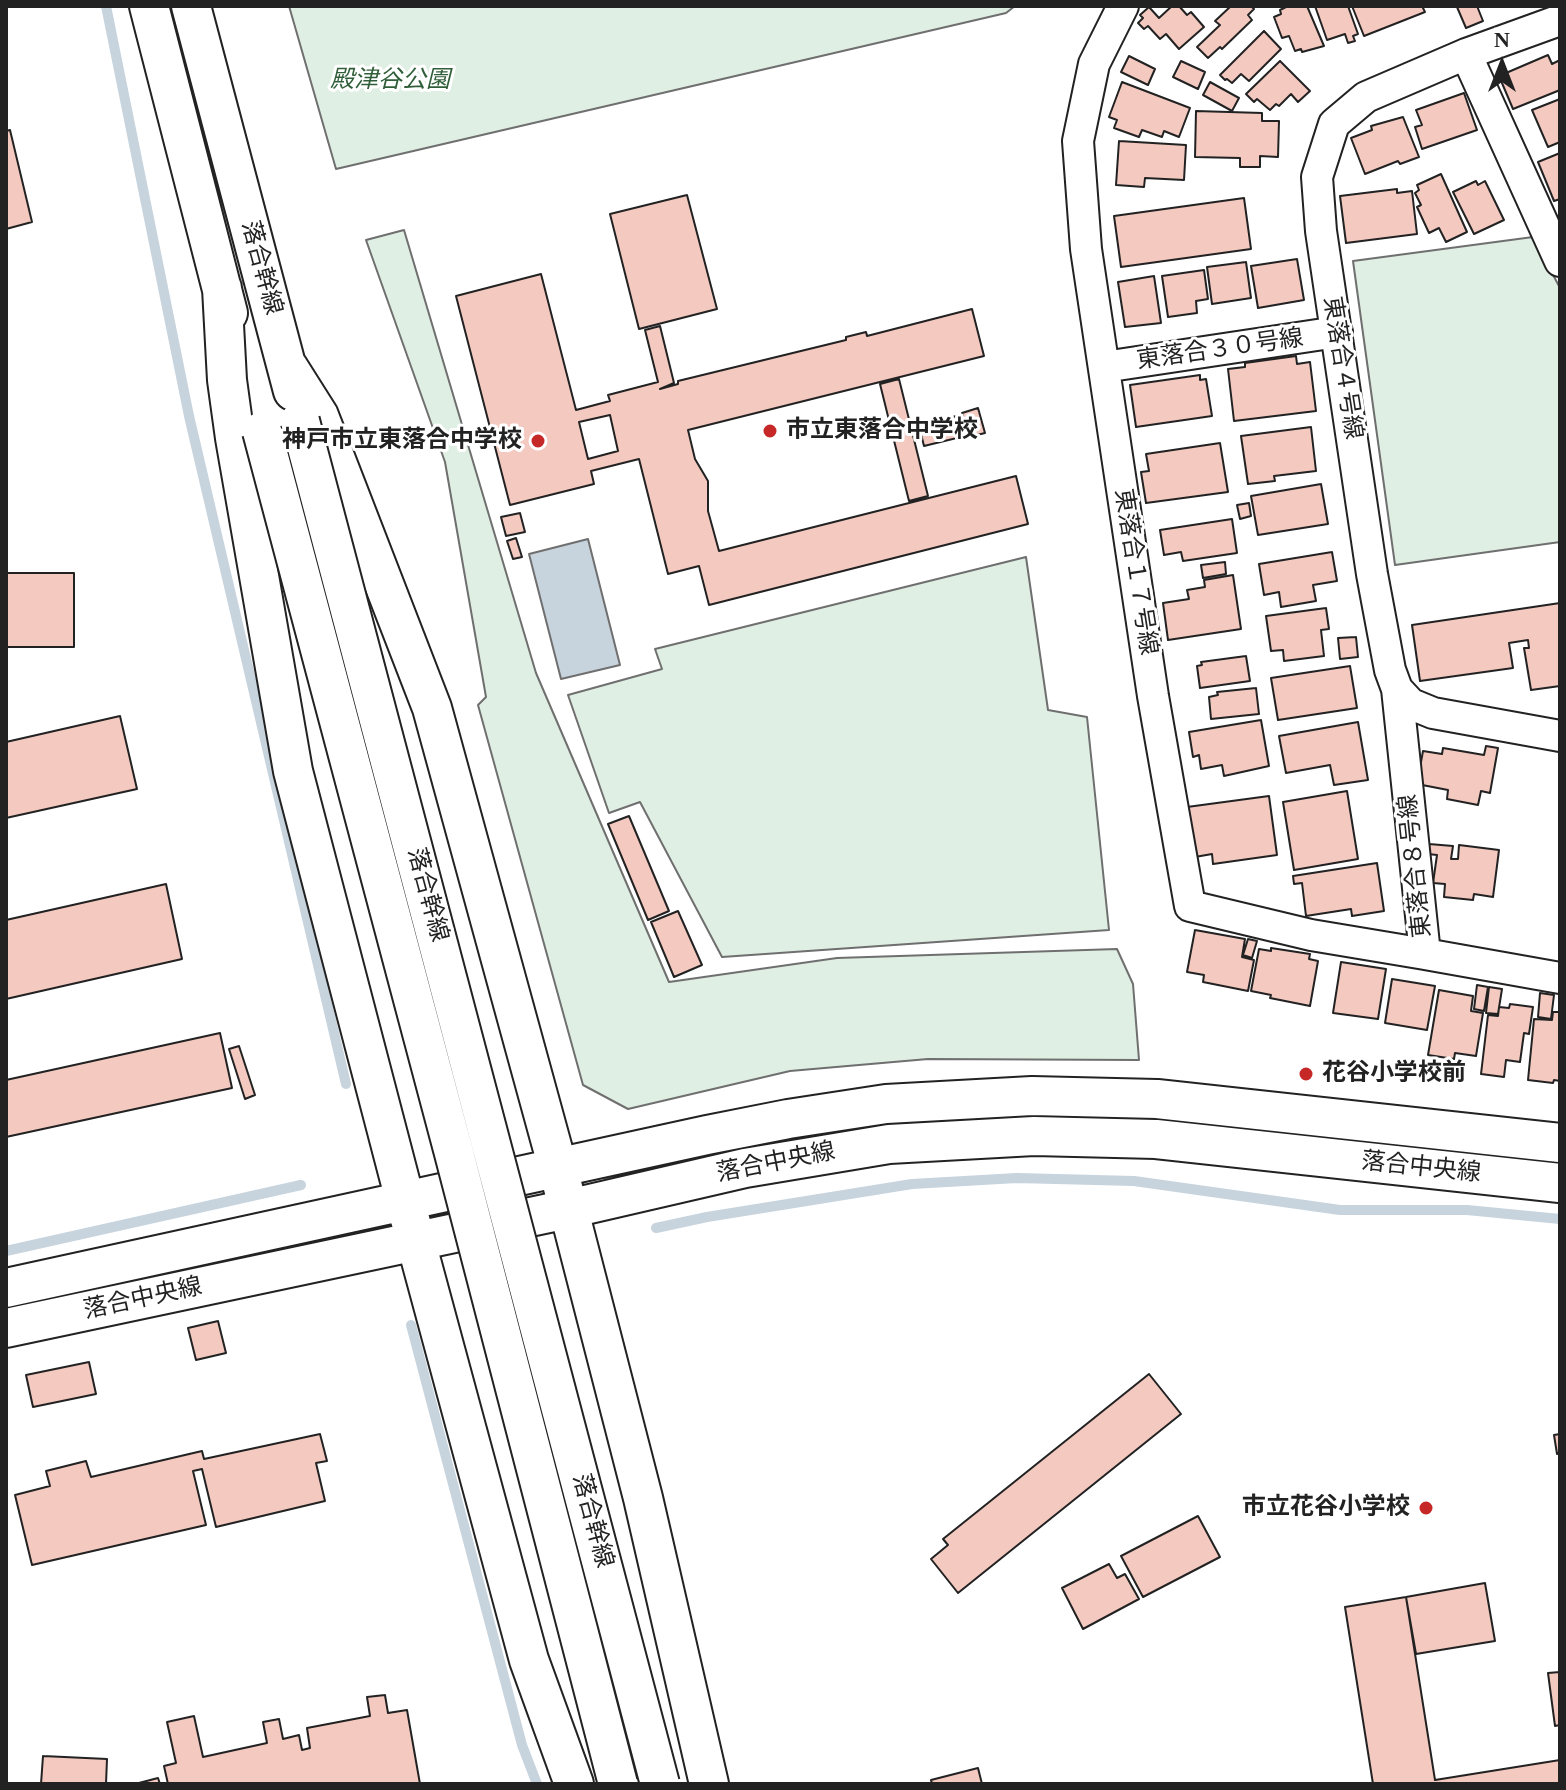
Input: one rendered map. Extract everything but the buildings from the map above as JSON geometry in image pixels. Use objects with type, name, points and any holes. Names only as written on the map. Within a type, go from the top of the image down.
[{"type":"street","name":"落合幹線","points":[[149,6],[618,1784]]},
{"type":"street","name":"落合幹線","points":[[191,6],[660,1784]]},
{"type":"street","name":"東落合１７号線","points":[[1123,6],[1094,64],[1078,141],[1086,249],[1153,696],[1190,906],[1311,935],[1425,954]]},
{"type":"street","name":"東落合４号線","points":[[1397,689],[1390,670],[1372,574],[1321,231],[1317,177],[1334,124],[1366,97],[1466,54],[1560,20]]},
{"type":"street","points":[[1466,54],[1560,261]]},
{"type":"street","points":[[222,288],[227,380],[235,438],[293,771],[529,1660],[574,1784]]},
{"type":"street","name":"東落合３０号線","points":[[1104,367],[1337,332]]},
{"type":"street","points":[[288,367],[319,416],[432,708],[558,1168],[643,1498],[709,1784]]},
{"type":"street","points":[[1397,689],[1411,704],[1433,713],[1560,736]]},
{"type":"street","name":"東落合８号線","points":[[1397,689],[1425,954],[1560,978]]},
{"type":"street","name":"落合中央線","points":[[6,1288],[707,1135],[854,1108],[1032,1096],[1157,1099],[1560,1143]]},
{"type":"street","name":"落合中央線","points":[[6,1328],[568,1209],[732,1170],[818,1154],[937,1139],[1034,1136],[1156,1139],[1560,1183]]},
{"type":"green space","name":"殿津谷公園","points":[[289,6],[1015,6],[1006,13],[336,169]]},
{"type":"green space","points":[[404,230],[536,673],[669,982],[837,958],[1117,949],[1133,984],[1139,1060],[928,1059],[790,1071],[628,1109],[583,1085],[478,705],[486,697],[445,462],[366,240]]},
{"type":"green space","points":[[1533,237],[1560,288],[1560,542],[1395,565],[1353,261]]},
{"type":"green space","points":[[1026,557],[1048,710],[1087,717],[1109,930],[722,957],[640,802],[609,813],[568,695],[662,669],[655,649]]},
{"type":"shaded area","points":[[588,539],[620,665],[561,679],[529,554]]},
{"type":"waterway","points":[[106,6],[189,416],[346,1084]]},
{"type":"waterway","points":[[656,1228],[912,1184],[1017,1178],[1134,1181],[1340,1210],[1467,1210],[1560,1219]]},
{"type":"waterway","points":[[6,1251],[301,1185]]},
{"type":"waterway","points":[[411,1325],[522,1745],[537,1784]]},
{"type":"place","name":"市立東落合中学校","points":[[770,431]]},
{"type":"place","name":"神戸市立東落合中学校","points":[[538,441]]},
{"type":"place","name":"花谷小学校前","points":[[1306,1074]]},
{"type":"place","name":"市立花谷小学校","points":[[1426,1508]]}]
